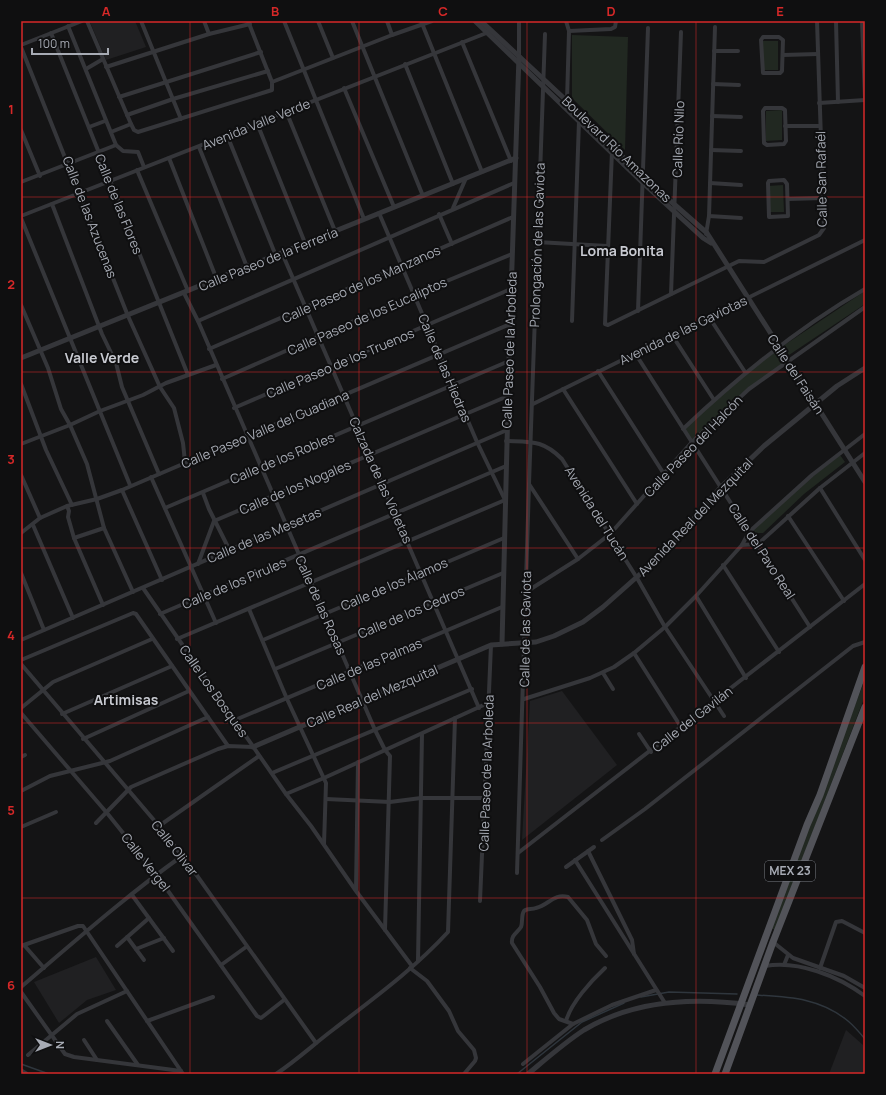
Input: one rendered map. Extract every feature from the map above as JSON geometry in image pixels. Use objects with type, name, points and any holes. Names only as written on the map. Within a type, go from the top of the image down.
[{"type":"main road","name":"MEX 23","points":[[725,1074],[765,966],[770,940],[807,825],[820,795],[865,667]]},
{"type":"main road","name":"MEX 23","points":[[715,1074],[742,1004],[770,940],[865,707]]},
{"type":"street","points":[[21,46],[82,21]]},
{"type":"street","points":[[87,21],[103,59],[106,66],[119,96],[127,115],[135,132],[272,90],[272,82],[249,23],[106,66]]},
{"type":"street","points":[[141,21],[181,119]]},
{"type":"street","points":[[204,21],[209,34]]},
{"type":"street","points":[[284,21],[364,219]]},
{"type":"street","points":[[318,21],[333,58]]},
{"type":"street","points":[[352,21],[423,196]]},
{"type":"street","points":[[387,21],[392,35]]},
{"type":"street","points":[[272,82],[422,23],[432,21]]},
{"type":"street","points":[[475,21],[490,32]]},
{"type":"street","points":[[481,21],[490,32]]},
{"type":"street","points":[[519,21],[519,56]]},
{"type":"street","points":[[566,21],[569,31],[567,101]]},
{"type":"street","points":[[569,31],[611,29],[615,26],[616,21]]},
{"type":"street","name":"Calle San Rafaél","points":[[607,246],[606,324],[608,325],[727,267],[743,261],[759,263],[764,262],[818,235],[824,228],[817,21]]},
{"type":"street","points":[[836,21],[838,102]]},
{"type":"street","points":[[819,103],[865,99],[862,21]]},
{"type":"street","points":[[422,23],[482,172]]},
{"type":"street","points":[[68,26],[105,121],[116,145],[123,150],[138,152],[144,167]]},
{"type":"street","points":[[703,238],[707,233],[709,216],[715,27]]},
{"type":"street","points":[[638,311],[648,28]]},
{"type":"street","name":"Avenida Valle Verde","points":[[21,217],[316,99],[490,32]]},
{"type":"street","name":"Boulevard Río Amazonas","points":[[490,32],[543,78],[643,177],[707,233],[727,267]]},
{"type":"street","name":"Boulevard Río Amazonas","points":[[490,32],[519,63],[643,183],[703,238],[712,243]]},
{"type":"street","name":"Calle Río Nilo","points":[[671,294],[676,205],[681,32]]},
{"type":"street","name":"Calle de las Flores","points":[[51,33],[158,304],[188,375]]},
{"type":"street","name":"Prolongación de las Gaviota","points":[[533,404],[537,242],[545,34]]},
{"type":"street","points":[[762,38],[781,38],[783,55],[781,72],[763,73],[762,38]]},
{"type":"street","points":[[462,42],[513,159]]},
{"type":"street","name":"Calle de las Azucenas","points":[[21,46],[128,316],[160,387],[174,408],[178,421],[185,462]]},
{"type":"street","points":[[714,51],[738,51]]},
{"type":"street","points":[[119,96],[261,52]]},
{"type":"street","points":[[783,55],[818,54]]},
{"type":"street","name":"Calle Paseo de la Arboleda","points":[[502,644],[506,441],[514,183],[513,159],[519,56]]},
{"type":"street","points":[[86,69],[103,59]]},
{"type":"street","points":[[405,64],[453,184]]},
{"type":"street","points":[[127,115],[173,99],[268,71]]},
{"type":"street","points":[[713,84],[739,85]]},
{"type":"street","points":[[344,88],[394,207]]},
{"type":"street","points":[[784,108],[785,126],[785,143],[765,145],[764,109],[784,108]]},
{"type":"street","points":[[286,111],[335,231]]},
{"type":"street","points":[[572,321],[579,114]]},
{"type":"street","points":[[712,116],[740,117]]},
{"type":"street","points":[[89,127],[105,121]]},
{"type":"street","points":[[257,123],[305,243]]},
{"type":"street","points":[[111,132],[131,124]]},
{"type":"street","points":[[785,126],[820,126]]},
{"type":"street","points":[[21,130],[40,176]]},
{"type":"street","points":[[227,135],[276,256]]},
{"type":"street","points":[[537,242],[607,246],[612,152],[611,144]]},
{"type":"street","points":[[21,182],[40,176],[116,145]]},
{"type":"street","points":[[199,147],[247,267]]},
{"type":"street","points":[[711,150],[741,151]]},
{"type":"street","points":[[168,158],[216,280]]},
{"type":"street","name":"Calle Paseo de la Ferrería","points":[[21,358],[158,304],[513,159]]},
{"type":"street","name":"Calle de las Rosas","points":[[138,170],[234,408],[375,730],[391,759],[385,930]]},
{"type":"street","points":[[453,208],[466,178]]},
{"type":"street","points":[[784,180],[786,182],[788,199],[788,216],[769,217],[767,186],[769,181],[784,180]]},
{"type":"street","points":[[198,321],[439,214],[514,183]]},
{"type":"street","points":[[710,183],[741,185]]},
{"type":"street","points":[[788,199],[823,198]]},
{"type":"street","points":[[52,204],[99,327],[116,363],[122,387],[129,400],[159,474]]},
{"type":"street","name":"Calle de las Hiedras","points":[[379,213],[490,472],[505,500]]},
{"type":"street","points":[[439,214],[452,244]]},
{"type":"street","points":[[709,216],[741,218]]},
{"type":"street","points":[[21,217],[69,339],[130,485]]},
{"type":"street","name":"Calle Paseo de los Manzanos","points":[[209,349],[513,217]]},
{"type":"street","name":"Avenida de las Gaviotas","points":[[533,404],[865,240]]},
{"type":"street","name":"Calzada de las Violetas","points":[[282,253],[381,485],[408,542],[479,708]]},
{"type":"street","name":"Calle Paseo de los Eucaliptos","points":[[222,378],[413,295],[512,254]]},
{"type":"street","name":"Calle del Faisán","points":[[727,267],[865,482]]},
{"type":"street","name":"Calle Paseo de los Truenos","points":[[234,408],[511,289]]},
{"type":"street","name":"Calle Paseo del Halcón","points":[[683,428],[745,372],[778,346],[825,313],[865,289]]},
{"type":"street","points":[[21,305],[48,368],[61,410],[70,425],[87,464],[104,528],[133,592]]},
{"type":"street","name":"Calle Paseo del Halcón","points":[[526,592],[578,559],[610,534],[692,442],[749,389],[865,307]]},
{"type":"street","points":[[709,317],[745,372]]},
{"type":"street","name":"Calle Paseo Valle del Guadiana","points":[[21,534],[40,518],[67,506],[97,499],[122,490],[130,485],[159,474],[212,450],[248,438],[510,324]]},
{"type":"street","points":[[672,335],[714,400]]},
{"type":"street","name":"Calle del Pavo Real","points":[[635,353],[810,627]]},
{"type":"street","name":"Calle de los Robles","points":[[165,508],[509,361]]},
{"type":"street","points":[[21,444],[188,375],[216,366]]},
{"type":"street","name":"Avenida Real del Mezquital","points":[[491,646],[502,644],[524,644],[554,636],[583,622],[637,578],[665,552],[721,488],[764,446],[837,386],[865,368]]},
{"type":"street","points":[[598,372],[664,474]]},
{"type":"street","points":[[21,384],[41,436],[72,505]]},
{"type":"street","points":[[564,389],[636,504]]},
{"type":"street","name":"Calle de los Nogales","points":[[214,521],[508,396]]},
{"type":"street","name":"Calle de las Gaviota","points":[[517,873],[524,699],[524,644],[529,484],[533,404]]},
{"type":"street","name":"Calle de las Mesetas","points":[[21,640],[507,430]]},
{"type":"street","points":[[524,699],[563,688],[603,673],[634,653],[665,627],[696,596],[742,545],[749,532],[844,449],[865,434]]},
{"type":"street","name":"Avenida del Tucán","points":[[506,441],[531,442],[548,446],[562,459],[637,578],[665,627],[724,716]]},
{"type":"street","points":[[742,545],[758,544],[820,488],[865,453]]},
{"type":"street","name":"Calle de los Pirules","points":[[160,614],[506,466]]},
{"type":"street","points":[[21,476],[40,518]]},
{"type":"street","points":[[151,477],[216,623]]},
{"type":"street","points":[[529,484],[578,559]]},
{"type":"street","points":[[820,488],[865,560]]},
{"type":"street","points":[[122,490],[162,580]]},
{"type":"street","points":[[203,493],[214,521],[229,549]]},
{"type":"street","points":[[177,639],[505,500]]},
{"type":"street","points":[[67,506],[69,511],[68,517],[74,538],[103,605]]},
{"type":"street","points":[[788,516],[844,601]]},
{"type":"street","points":[[198,564],[214,521]]},
{"type":"street","points":[[33,525],[73,618]]},
{"type":"street","points":[[74,538],[104,528]]},
{"type":"street","name":"Calle de los Álamos","points":[[263,640],[504,538]]},
{"type":"street","points":[[723,565],[779,652]]},
{"type":"street","points":[[21,573],[44,630]]},
{"type":"street","name":"Calle de los Cedros","points":[[275,669],[503,573]]},
{"type":"street","name":"Calle del Gavilán","points":[[518,853],[651,752],[865,584]]},
{"type":"street","name":"Calle Los Bosques","points":[[143,588],[259,756],[324,844],[356,891],[411,967],[427,981],[449,1011],[458,1031],[474,1050],[476,1058],[464,1074]]},
{"type":"street","points":[[696,596],[746,678]]},
{"type":"street","name":"Calle de las Palmas","points":[[235,720],[502,607]]},
{"type":"street","points":[[249,609],[287,698],[324,778],[327,788],[324,844]]},
{"type":"street","points":[[21,660],[133,613],[228,746]]},
{"type":"street","points":[[21,708],[53,682],[152,639]]},
{"type":"street","points":[[602,840],[646,809],[853,646],[865,642]]},
{"type":"street","name":"Calle Paseo de la Arboleda","points":[[480,901],[491,646]]},
{"type":"street","name":"Calle Real del Mezquital","points":[[253,747],[491,646]]},
{"type":"street","points":[[634,653],[681,727]]},
{"type":"street","name":"Calle Olivar","points":[[21,664],[83,739],[159,826],[316,1043]]},
{"type":"street","points":[[62,714],[172,666]]},
{"type":"street","points":[[603,673],[613,690]]},
{"type":"street","points":[[272,773],[472,689]]},
{"type":"street","points":[[83,739],[189,691]]},
{"type":"street","points":[[286,794],[488,703]]},
{"type":"street","name":"Calle Vergel","points":[[21,713],[70,772],[107,813],[156,874],[256,1016],[260,1018],[284,1000]]},
{"type":"street","points":[[21,791],[50,776],[104,763],[208,717]]},
{"type":"street","points":[[276,1074],[302,1056],[316,1043],[418,962],[448,932],[454,798],[455,718]]},
{"type":"street","points":[[418,962],[422,734]]},
{"type":"street","points":[[640,734],[651,752]]},
{"type":"street","points":[[96,823],[128,790],[218,749],[228,746],[253,747]]},
{"type":"street","points":[[159,826],[259,756]]},
{"type":"street","points":[[356,891],[358,762]]},
{"type":"street","points":[[326,799],[390,802],[422,798],[484,798]]},
{"type":"street","points":[[21,827],[56,812]]},
{"type":"street","points":[[566,867],[594,847]]},
{"type":"street","points":[[588,851],[632,940],[634,954]]},
{"type":"street","points":[[21,987],[86,930],[132,895],[156,874],[182,856]]},
{"type":"street","points":[[575,860],[665,1003]]},
{"type":"street","points":[[132,895],[173,951]]},
{"type":"street","points":[[572,1024],[559,1019],[554,1014],[540,987],[512,943],[512,936],[520,928],[523,913],[554,898],[564,896],[568,897],[587,920],[596,944],[606,956]]},
{"type":"street","points":[[117,946],[149,918]]},
{"type":"street","points":[[819,972],[837,920],[842,920],[865,933]]},
{"type":"street","points":[[44,968],[23,946],[78,926],[83,926],[182,1072]]},
{"type":"street","points":[[127,937],[144,960]]},
{"type":"street","points":[[136,949],[164,938]]},
{"type":"street","points":[[770,940],[788,955],[802,962],[820,966],[844,976],[865,988]]},
{"type":"street","points":[[221,965],[246,947]]},
{"type":"street","points":[[784,965],[788,955]]},
{"type":"street","points":[[799,967],[802,962]]},
{"type":"street","points":[[765,966],[784,965],[819,972],[839,980],[865,996]]},
{"type":"street","points":[[566,1022],[572,1007],[593,980],[605,968]]},
{"type":"street","points":[[28,1055],[82,1011],[127,991]]},
{"type":"street","points":[[21,992],[65,1054],[74,1057],[182,1072]]},
{"type":"street","points":[[522,1064],[572,1024],[612,1005],[658,993]]},
{"type":"street","points":[[147,1021],[213,997]]},
{"type":"street","points":[[528,1074],[567,1042],[592,1026],[622,1012],[665,1003],[704,1001],[750,1005]]},
{"type":"street","points":[[107,1021],[138,1065]]},
{"type":"street","points":[[84,1040],[97,1060]]},
{"type":"street","points":[[21,1071],[26,1074]]},
{"type":"shaded area","points":[[135,21],[146,47],[106,60],[90,22]]},
{"type":"shaded area","points":[[572,35],[628,37],[625,150],[572,98]]},
{"type":"shaded area","points":[[762,41],[778,41],[778,70],[762,70]]},
{"type":"shaded area","points":[[782,110],[782,140],[766,141],[766,111]]},
{"type":"shaded area","points":[[783,185],[784,212],[769,212],[768,186]]},
{"type":"shaded area","points":[[865,291],[865,304],[789,355],[783,346]]},
{"type":"shaded area","points":[[778,346],[787,361],[737,397],[692,442],[684,428]]},
{"type":"shaded area","points":[[840,455],[845,462],[804,494],[763,533],[756,533],[753,530],[798,488]]},
{"type":"shaded area","points":[[865,679],[865,696],[775,930],[771,928]]},
{"type":"shaded area","points":[[562,691],[617,765],[522,840],[530,701]]},
{"type":"shaded area","points":[[96,957],[116,990],[87,1000],[59,1023],[34,982]]},
{"type":"shaded area","points":[[846,1030],[863,1045],[865,1050],[865,1074],[829,1074]]},
{"type":"waterway","points":[[641,997],[669,992],[737,994]]},
{"type":"waterway","points":[[756,995],[793,998],[816,1003],[837,1013],[848,1021],[865,1039]]},
{"type":"waterway","points":[[517,1074],[582,1022],[624,1003]]},
{"type":"waterway","points":[[21,1064],[49,1074]]},
{"type":"district","name":"Loma Bonita","points":[[622,251]]},
{"type":"district","name":"Valle Verde","points":[[102,358]]},
{"type":"district","name":"Artimisas","points":[[126,700]]}]
